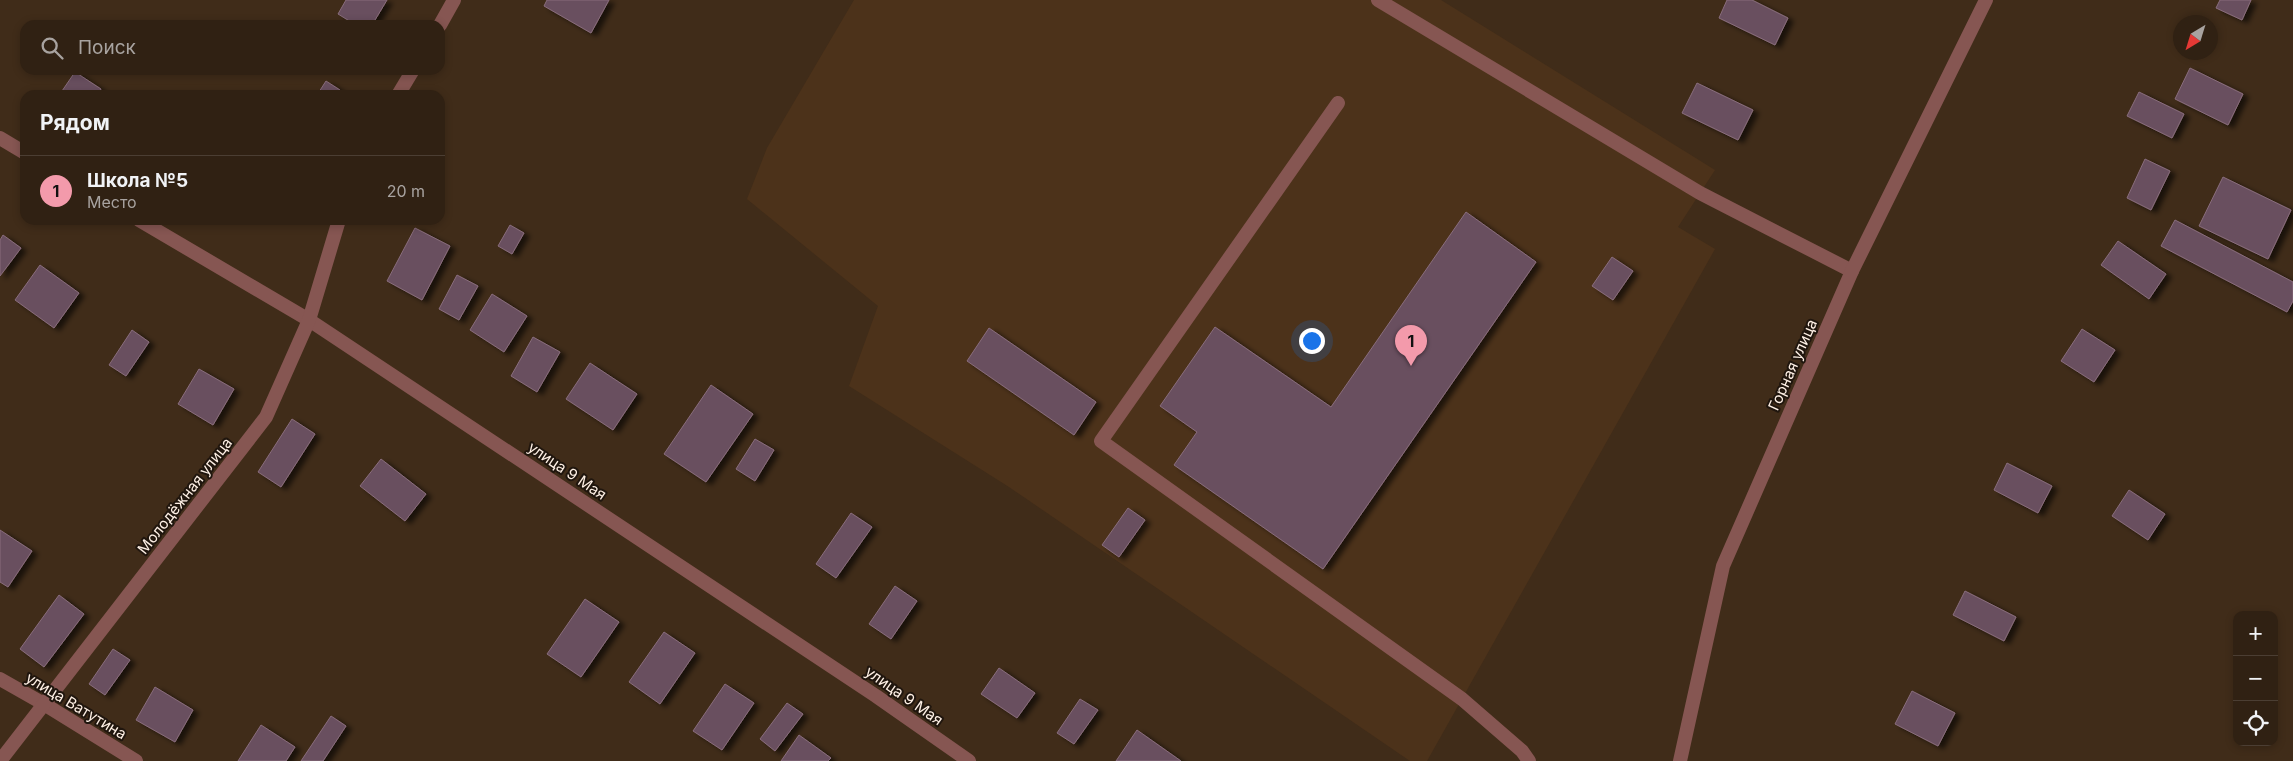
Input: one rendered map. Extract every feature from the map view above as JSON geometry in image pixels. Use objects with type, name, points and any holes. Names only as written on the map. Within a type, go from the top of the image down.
[{"type":"street","points":[[443,20],[454,0]]},
{"type":"street","points":[[1378,0],[1700,193],[1852,271]]},
{"type":"street","name":"Горная улица","points":[[1680,761],[1723,566],[1852,271],[1986,0]]},
{"type":"street","points":[[401,90],[410,75]]},
{"type":"street","points":[[1338,103],[1100,441],[1462,699],[1522,751],[1529,761]]},
{"type":"street","points":[[0,138],[20,150]]},
{"type":"street","name":"улица 9 Мая","points":[[148,225],[309,320],[876,696],[969,761]]},
{"type":"street","name":"Молодёжная улица","points":[[0,761],[266,417],[309,320],[338,225]]},
{"type":"street","name":"улица Ватутина","points":[[0,679],[136,761]]},
{"type":"shaded area","points":[[854,0],[1441,0],[1715,170],[1678,227],[1715,249],[1427,761],[1410,761],[1009,487],[849,386],[878,306],[747,199],[767,148]]},
{"type":"building","points":[[346,0],[387,0],[375,20],[348,20],[338,14]]},
{"type":"building","points":[[547,0],[609,0],[591,33],[544,6]]},
{"type":"building","points":[[1727,0],[1752,0],[1788,18],[1775,45],[1719,18]]},
{"type":"building","points":[[2220,0],[2251,0],[2242,20],[2216,8]]},
{"type":"building","points":[[2190,68],[2243,94],[2228,125],[2175,99]]},
{"type":"building","points":[[73,75],[80,75],[101,89],[100,90],[63,90]]},
{"type":"building","points":[[326,81],[340,90],[320,90]]},
{"type":"building","points":[[1697,83],[1753,110],[1738,140],[1682,113]]},
{"type":"building","points":[[2139,92],[2184,114],[2172,138],[2127,116]]},
{"type":"building","points":[[2145,159],[2170,171],[2151,210],[2127,198]]},
{"type":"building","points":[[2223,177],[2291,210],[2268,259],[2199,226]]},
{"type":"building","points":[[1466,212],[1536,262],[1323,569],[1174,465],[1197,432],[1160,406],[1215,327],[1331,407]]},
{"type":"building","points":[[2175,220],[2293,282],[2293,301],[2287,312],[2161,246]]},
{"type":"building","points":[[510,225],[524,233],[512,254],[498,246]]},
{"type":"building","points":[[415,228],[450,246],[422,300],[387,281]]},
{"type":"building","points":[[3,235],[21,248],[0,276],[0,240]]},
{"type":"building","points":[[2118,241],[2166,274],[2149,299],[2101,265]]},
{"type":"building","points":[[1612,257],[1633,271],[1613,300],[1592,286]]},
{"type":"building","points":[[40,265],[79,293],[54,328],[15,300]]},
{"type":"building","points":[[457,275],[478,286],[459,320],[439,309]]},
{"type":"building","points":[[492,294],[527,316],[504,352],[470,330]]},
{"type":"building","points":[[989,328],[1096,402],[1074,435],[967,361]]},
{"type":"building","points":[[2082,329],[2115,350],[2094,382],[2061,361]]},
{"type":"building","points":[[132,330],[149,342],[126,376],[109,365]]},
{"type":"building","points":[[533,337],[560,352],[537,392],[511,376]]},
{"type":"building","points":[[590,363],[637,394],[613,430],[566,399]]},
{"type":"building","points":[[199,369],[234,389],[213,425],[178,404]]},
{"type":"building","points":[[711,385],[753,414],[706,482],[664,454]]},
{"type":"building","points":[[292,419],[315,434],[281,487],[258,472]]},
{"type":"building","points":[[755,439],[774,450],[755,481],[736,469]]},
{"type":"building","points":[[381,459],[426,494],[405,521],[360,486]]},
{"type":"building","points":[[2007,463],[2052,486],[2038,513],[1994,490]]},
{"type":"building","points":[[2129,490],[2165,514],[2148,540],[2112,516]]},
{"type":"building","points":[[1128,508],[1145,520],[1119,557],[1102,545]]},
{"type":"building","points":[[851,513],[872,527],[836,578],[816,564]]},
{"type":"building","points":[[0,530],[32,551],[8,587],[0,582]]},
{"type":"building","points":[[895,586],[917,601],[891,639],[869,624]]},
{"type":"building","points":[[1965,591],[2016,617],[2004,641],[1953,615]]},
{"type":"building","points":[[59,595],[84,614],[44,667],[20,649]]},
{"type":"building","points":[[585,599],[619,622],[581,677],[547,654]]},
{"type":"building","points":[[664,632],[695,653],[660,704],[629,682]]},
{"type":"building","points":[[113,649],[130,660],[105,695],[89,684]]},
{"type":"building","points":[[999,668],[1035,693],[1017,718],[981,694]]},
{"type":"building","points":[[725,684],[754,703],[722,750],[693,731]]},
{"type":"building","points":[[155,687],[193,710],[175,742],[136,720]]},
{"type":"building","points":[[1912,691],[1955,713],[1938,746],[1895,724]]},
{"type":"building","points":[[1080,699],[1098,710],[1074,744],[1057,733]]},
{"type":"building","points":[[787,703],[803,714],[775,751],[760,739]]},
{"type":"building","points":[[331,716],[346,726],[323,761],[301,761]]},
{"type":"building","points":[[261,725],[295,747],[286,761],[238,761]]},
{"type":"building","points":[[1137,730],[1181,761],[1116,761]]},
{"type":"building","points":[[799,735],[831,758],[828,761],[781,761]]},
{"type":"place","name":"Школа №5","points":[[1411,366]]}]
